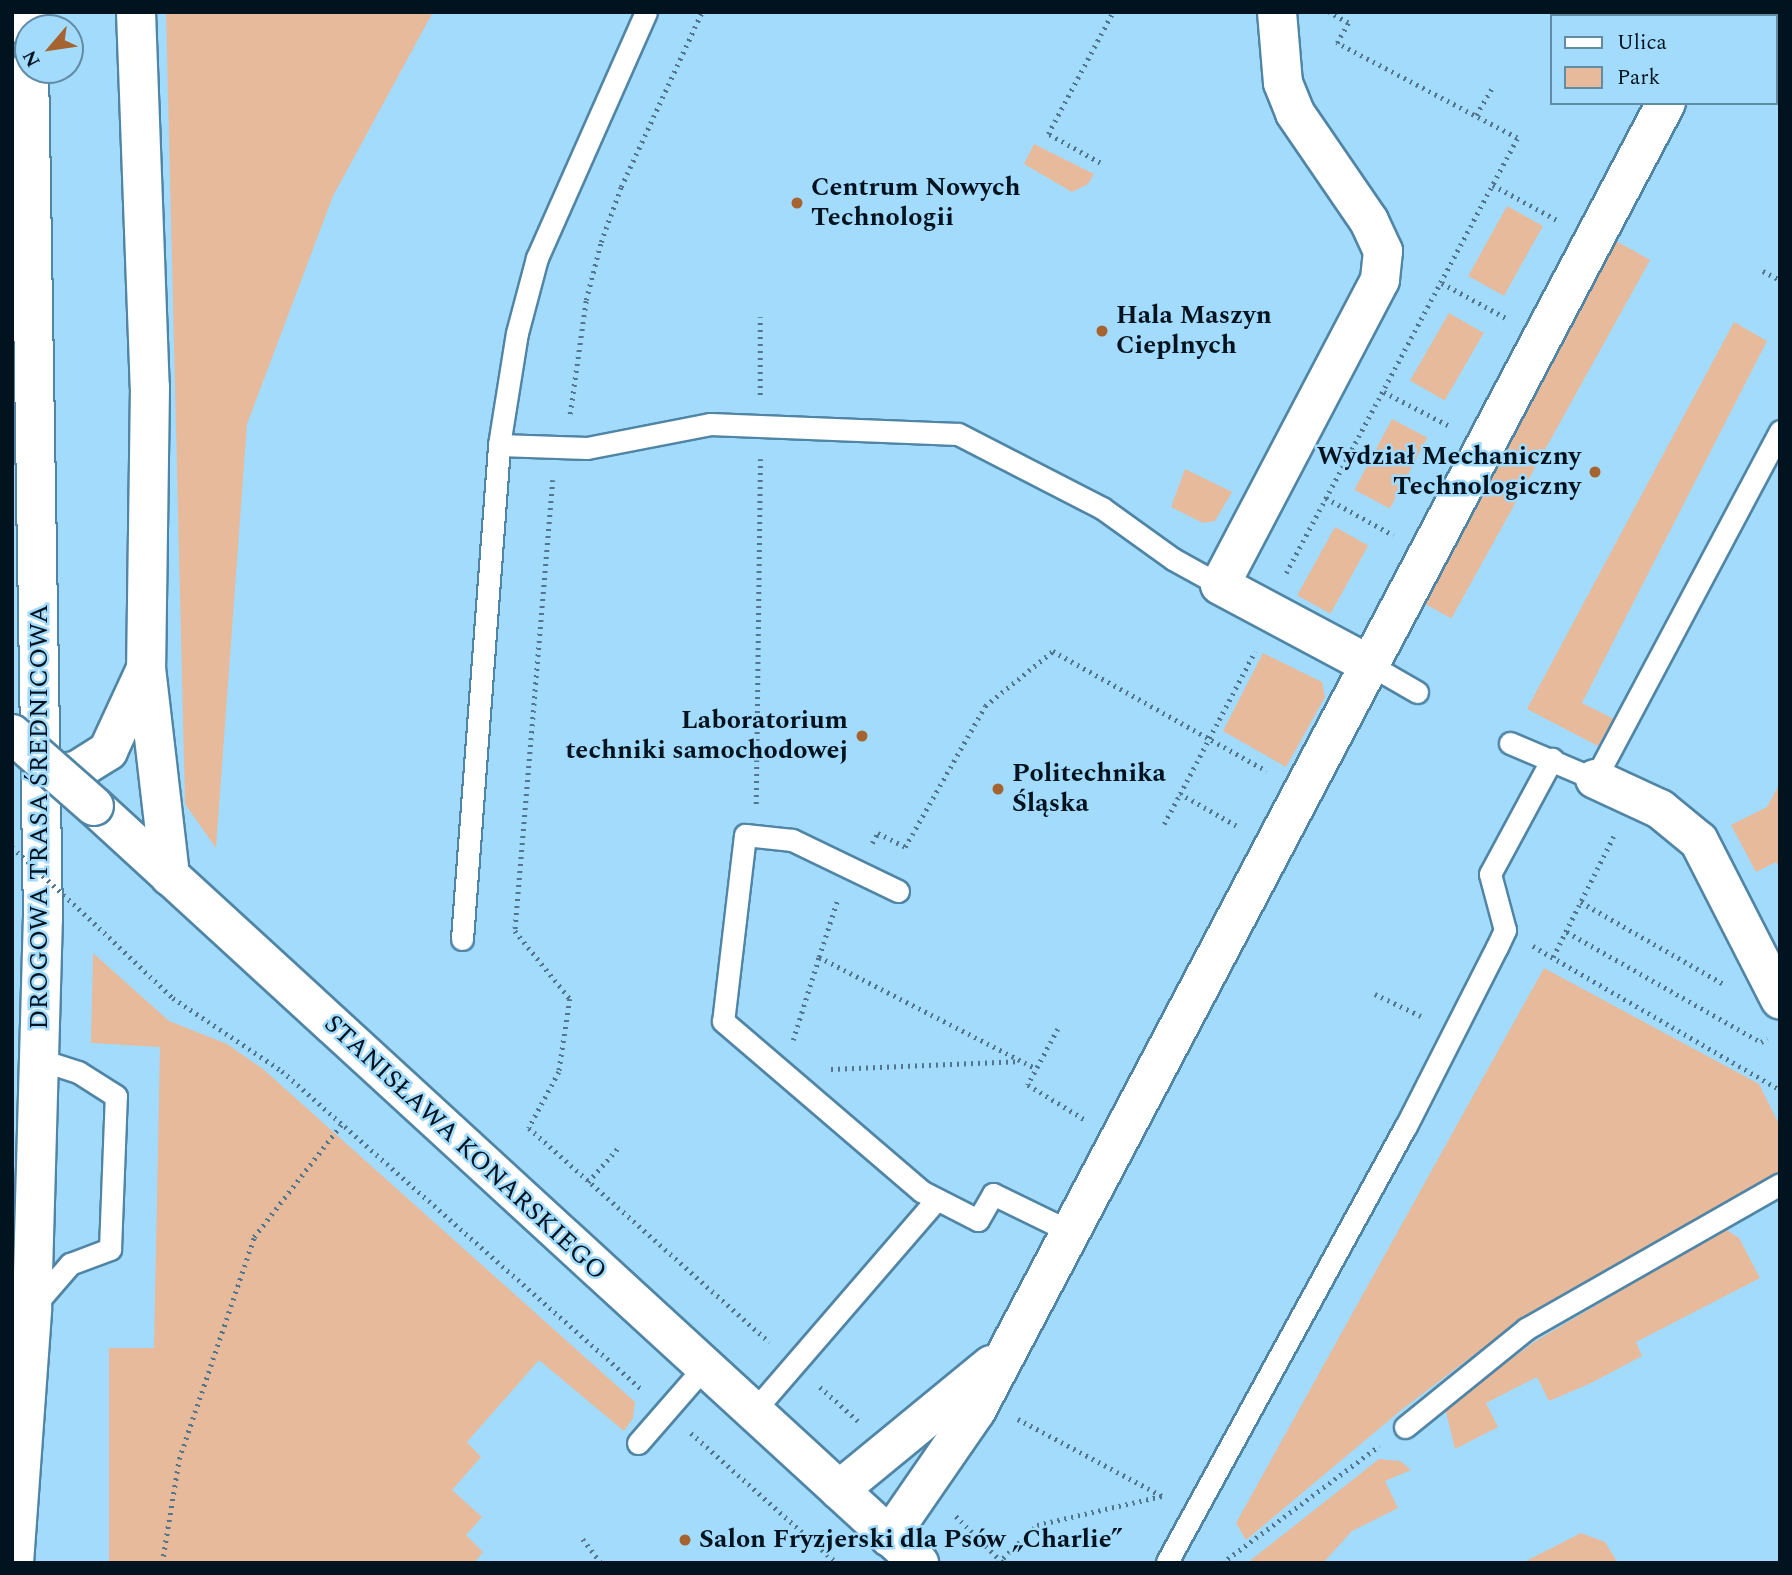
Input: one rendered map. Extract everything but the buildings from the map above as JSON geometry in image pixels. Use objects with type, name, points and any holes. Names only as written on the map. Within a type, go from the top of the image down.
[{"type":"street","points":[[136,12],[150,387],[146,668],[170,877]]},
{"type":"street","points":[[1277,12],[1283,83],[1295,113],[1369,221],[1382,251],[1381,270],[1367,308],[1220,585],[1372,666]]},
{"type":"street","name":"DROGOWA TRASA ŚREDNICOWA","points":[[14,1563],[32,1309],[40,1060],[40,561],[29,84]]},
{"type":"street","points":[[889,1537],[976,1411],[1069,1231],[1372,666],[1541,335],[1665,105]]},
{"type":"street","points":[[55,773],[76,771],[108,751],[146,668]]},
{"type":"street","name":"STANISŁAWA KONARSKIEGO","points":[[12,733],[919,1563]]},
{"type":"street","points":[[1595,779],[1660,809],[1699,841],[1773,986]]},
{"type":"street","points":[[839,1490],[971,1383],[1009,1345]]},
{"type":"lane","points":[[462,939],[499,445],[517,333],[537,258],[646,12]]},
{"type":"lane","points":[[499,445],[559,450],[710,424],[958,434],[1093,503],[1173,559],[1220,585]]},
{"type":"lane","points":[[1510,743],[1595,779],[1780,431]]},
{"type":"lane","points":[[1372,666],[1417,692]]},
{"type":"lane","points":[[1167,1562],[1405,1128],[1497,947],[1505,930],[1490,874],[1552,759]]},
{"type":"lane","points":[[898,891],[792,840],[746,835],[723,1021],[920,1191],[978,1220],[993,1194],[1069,1231]]},
{"type":"lane","points":[[32,1309],[70,1264],[110,1249],[116,1096],[78,1072],[40,1060]]},
{"type":"lane","points":[[1405,1427],[1526,1329],[1780,1184]]},
{"type":"lane","points":[[753,1412],[937,1199]]},
{"type":"lane","points":[[638,1443],[704,1367]]},
{"type":"path","points":[[702,12],[621,187],[601,242],[586,300],[576,395],[554,468],[515,931],[570,999],[559,1072],[529,1128],[861,1424]]},
{"type":"path","points":[[1100,163],[1048,134],[1113,12]]},
{"type":"path","points":[[1476,115],[1492,88]]},
{"type":"path","points":[[1493,185],[1593,239]]},
{"type":"path","points":[[1763,271],[1780,280]]},
{"type":"path","points":[[1442,283],[1541,335]]},
{"type":"path","points":[[756,836],[760,317]]},
{"type":"path","points":[[1384,391],[1437,419]]},
{"type":"path","points":[[1326,498],[1380,527]]},
{"type":"path","points":[[1164,824],[1259,643]]},
{"type":"path","points":[[778,1068],[791,1049],[834,905],[878,833],[905,847],[985,706],[1053,651],[1277,776]]},
{"type":"path","points":[[1180,794],[1247,832]]},
{"type":"path","points":[[12,847],[173,998],[261,1054],[837,1563]]},
{"type":"path","points":[[1603,863],[1553,957],[1780,1090]]},
{"type":"path","points":[[1581,902],[1734,989],[1773,986]]},
{"type":"path","points":[[1567,932],[1761,1042],[1780,1034]]},
{"type":"path","points":[[819,957],[1037,1069]]},
{"type":"path","points":[[1375,994],[1425,1018]]},
{"type":"path","points":[[1058,1029],[1028,1085],[1090,1124]]},
{"type":"path","points":[[778,1068],[1019,1061]]},
{"type":"path","points":[[162,1563],[179,1459],[254,1237],[341,1125]]},
{"type":"path","points":[[588,1182],[618,1149]]},
{"type":"path","points":[[1011,1415],[1162,1496]]},
{"type":"path","points":[[1222,1563],[1405,1427]]},
{"type":"path","points":[[951,1511],[1002,1562],[1037,1525],[1177,1492]]},
{"type":"path","points":[[583,1539],[601,1563]]},
{"type":"green space","points":[[166,12],[433,12],[333,196],[247,424],[216,848],[185,804]]},
{"type":"green space","points":[[1034,144],[1094,174],[1088,184],[1072,192],[1024,164]]},
{"type":"green space","points":[[1507,206],[1543,226],[1504,296],[1468,276]]},
{"type":"green space","points":[[1616,241],[1650,260],[1451,619],[1417,600]]},
{"type":"green space","points":[[1449,313],[1484,333],[1445,401],[1410,381]]},
{"type":"green space","points":[[1734,322],[1767,341],[1582,703],[1614,719],[1598,746],[1527,709]]},
{"type":"green space","points":[[1392,419],[1427,438],[1390,508],[1354,490]]},
{"type":"green space","points":[[1185,469],[1232,492],[1215,521],[1203,523],[1171,507]]},
{"type":"green space","points":[[1335,527],[1368,545],[1330,614],[1297,595]]},
{"type":"green space","points":[[1263,653],[1322,682],[1325,697],[1286,767],[1223,731]]},
{"type":"green space","points":[[1780,783],[1780,868],[1776,862],[1756,872],[1731,825],[1767,807]]},
{"type":"green space","points":[[93,953],[169,1021],[227,1044],[263,1069],[635,1402],[633,1418],[624,1431],[539,1360],[467,1442],[481,1457],[452,1490],[482,1517],[466,1535],[483,1552],[474,1563],[109,1563],[109,1348],[154,1348],[160,1047],[91,1043]]},
{"type":"green space","points":[[1544,968],[1759,1084],[1780,1126],[1780,1171],[1529,1313],[1400,1411],[1246,1540],[1236,1523]]},
{"type":"green space","points":[[1725,1229],[1739,1238],[1760,1278],[1636,1342],[1642,1356],[1591,1383],[1549,1401],[1537,1377],[1486,1403],[1498,1427],[1455,1449],[1445,1408],[1534,1342]]},
{"type":"green space","points":[[1379,1459],[1400,1461],[1411,1470],[1385,1481],[1398,1508],[1352,1531],[1323,1563],[1247,1563]]},
{"type":"green space","points":[[1581,1533],[1605,1542],[1618,1563],[1522,1563]]},
{"type":"place","name":"Centrum Nowych Technologii","points":[[797,203]]},
{"type":"place","name":"Hala Maszyn Cieplnych","points":[[1102,331]]},
{"type":"place","name":"Wydział Mechaniczny Technologiczny","points":[[1595,472]]},
{"type":"place","name":"Laboratorium techniki samochodowej","points":[[862,736]]},
{"type":"place","name":"Politechnika Śląska","points":[[998,789]]},
{"type":"place","name":"Salon Fryzjerski dla Psów „Charlie”","points":[[685,1540]]}]
